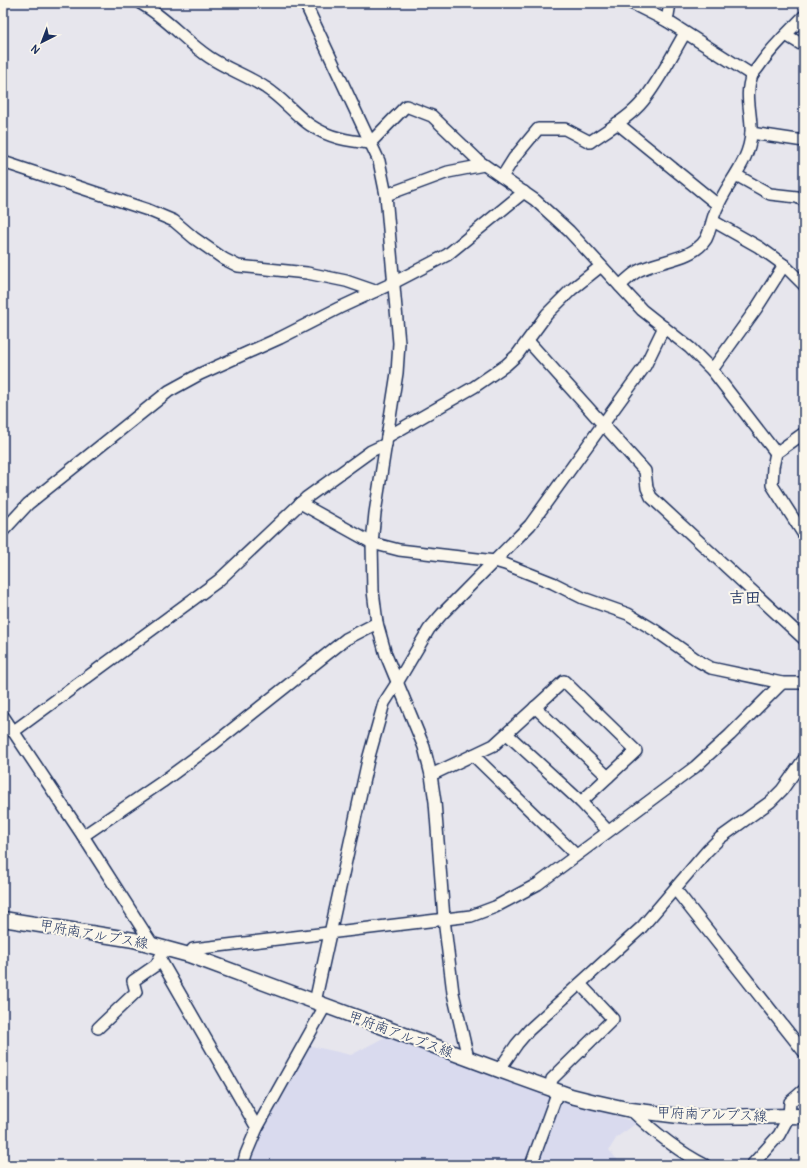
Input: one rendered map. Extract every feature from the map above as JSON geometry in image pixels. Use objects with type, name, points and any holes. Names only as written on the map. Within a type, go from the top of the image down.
[{"type":"main road","name":"甲府南アルプス線","points":[[3,919],[159,950],[189,954],[499,1070],[554,1090],[595,1102],[631,1110],[687,1117],[804,1116]]},
{"type":"street","points":[[140,3],[151,9],[196,48],[211,58],[266,88],[310,125],[326,134],[344,140],[370,143]]},
{"type":"street","points":[[304,3],[379,161],[386,195],[399,343],[397,373],[375,513],[372,543],[373,590],[377,623],[386,655],[424,747],[431,775],[435,802],[444,919],[453,994],[468,1058]]},
{"type":"street","points":[[631,3],[667,21],[752,75]]},
{"type":"street","points":[[667,21],[670,3]]},
{"type":"street","points":[[620,286],[627,278],[640,270],[676,259],[698,248],[705,240],[718,205],[736,175],[747,151],[751,133],[747,93],[752,75],[768,54],[804,16]]},
{"type":"street","points":[[502,177],[514,158],[538,129],[565,129],[590,142],[629,114],[642,101],[658,79],[685,33]]},
{"type":"street","points":[[786,35],[804,46]]},
{"type":"street","points":[[370,143],[406,106],[432,116],[484,165],[535,200],[569,232],[642,310],[690,348],[712,370],[776,453]]},
{"type":"street","points":[[617,123],[718,205]]},
{"type":"street","points":[[751,133],[804,142]]},
{"type":"street","points":[[3,162],[148,210],[174,221],[194,238],[224,259],[238,266],[307,273],[346,281],[375,291]]},
{"type":"street","points":[[386,195],[448,172],[484,165]]},
{"type":"street","points":[[736,175],[770,194],[797,198],[804,201]]},
{"type":"street","points":[[3,531],[28,504],[169,392],[200,374],[280,338],[393,283],[447,254],[524,192]]},
{"type":"street","points":[[713,221],[759,247],[803,280]]},
{"type":"street","points":[[712,370],[756,309],[784,265]]},
{"type":"street","points":[[8,730],[218,581],[300,503],[371,451],[500,370],[517,355],[548,314],[571,290],[601,266]]},
{"type":"street","points":[[243,1165],[257,1128],[320,1004],[331,933],[372,746],[384,703],[429,629],[530,525],[645,366],[664,327]]},
{"type":"street","points":[[528,341],[645,471],[647,488],[651,497],[804,639]]},
{"type":"street","points":[[804,433],[776,453],[773,467],[772,485],[804,535]]},
{"type":"street","points":[[300,503],[372,543],[399,550],[495,561],[553,583],[583,598],[628,614],[711,668],[782,683],[804,683]]},
{"type":"street","points":[[83,836],[162,782],[215,743],[346,639],[377,623]]},
{"type":"street","points":[[431,775],[494,745],[564,681],[636,751],[581,802]]},
{"type":"street","points":[[189,954],[193,949],[470,916],[495,907],[538,884],[695,767],[730,735],[782,683]]},
{"type":"street","points":[[535,707],[608,777]]},
{"type":"street","points":[[3,716],[8,730],[83,836],[159,950],[257,1128]]},
{"type":"street","points":[[507,734],[581,802],[608,831]]},
{"type":"street","points":[[473,755],[576,855]]},
{"type":"street","points":[[499,1070],[529,1030],[642,927],[707,851],[720,838],[774,798],[782,790],[804,759]]},
{"type":"street","points":[[675,889],[804,1052]]},
{"type":"street","points":[[98,1028],[136,992],[133,981],[156,964],[159,950]]},
{"type":"street","points":[[531,1165],[554,1090],[552,1080],[613,1019],[580,984]]},
{"type":"street","points":[[752,1165],[779,1136],[789,1116],[790,1102],[804,1090]]},
{"type":"street","points":[[631,1110],[666,1142],[705,1165]]},
{"type":"shaded area","points":[[385,1037],[637,1123],[617,1137],[609,1150],[622,1165],[250,1165],[260,1133],[307,1045],[351,1055]]},
{"type":"district","name":"吉田","points":[[745,597]]}]
